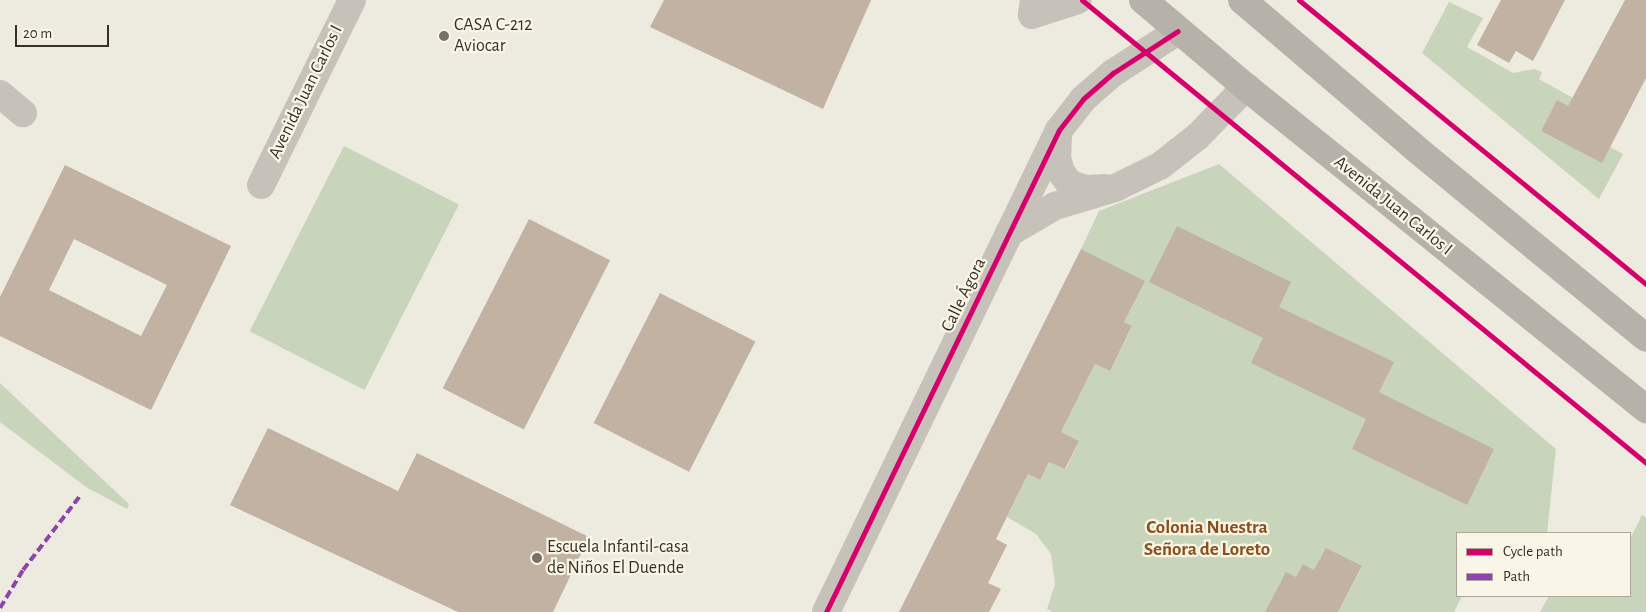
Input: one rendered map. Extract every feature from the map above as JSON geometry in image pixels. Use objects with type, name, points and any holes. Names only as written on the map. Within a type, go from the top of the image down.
[{"type":"main road","name":"Avenida Juan Carlos I","points":[[1143,0],[1246,87],[1646,408]]},
{"type":"main road","points":[[1242,0],[1422,154],[1646,338]]},
{"type":"street","name":"Avenida Juan Carlos I","points":[[261,185],[352,0]]},
{"type":"street","points":[[1034,0],[1032,15],[1078,0]]},
{"type":"street","name":"Calle Ágora","points":[[826,612],[1059,130],[1083,99],[1114,73],[1178,31]]},
{"type":"street","points":[[1009,233],[1055,206],[1115,188],[1160,166],[1197,138],[1246,87]]},
{"type":"street","points":[[0,94],[23,113]]},
{"type":"street","points":[[1059,130],[1057,158],[1061,172],[1070,183],[1086,189],[1115,188]]},
{"type":"green space","points":[[1449,2],[1483,18],[1467,47],[1513,73],[1534,69],[1542,72],[1539,79],[1573,98],[1569,107],[1557,101],[1541,131],[1602,162],[1610,147],[1623,154],[1599,199],[1422,53]]},
{"type":"green space","points":[[344,146],[459,205],[365,390],[250,331]]},
{"type":"green space","points":[[1219,164],[1556,449],[1547,532],[1456,532],[1456,597],[1462,597],[1454,612],[1338,612],[1362,567],[1314,570],[1303,565],[1297,577],[1265,612],[1053,612],[1047,609],[1055,584],[1051,554],[1036,534],[1007,517],[1028,474],[1040,480],[1049,462],[1066,469],[1079,441],[1061,432],[1095,364],[1110,371],[1132,327],[1124,322],[1135,300],[1123,294],[1132,275],[1081,249],[1099,211]]},
{"type":"green space","points":[[0,383],[129,504],[127,509],[86,487],[0,422]]},
{"type":"green space","points":[[1642,515],[1646,518],[1646,612],[1540,612],[1548,597],[1631,597],[1631,537]]},
{"type":"building","points":[[664,0],[871,0],[823,109],[650,27]]},
{"type":"building","points":[[1501,0],[1565,0],[1533,61],[1516,51],[1509,63],[1477,45]]},
{"type":"building","points":[[1625,0],[1646,0],[1646,78],[1602,163],[1541,131],[1557,100],[1568,106]]},
{"type":"building","points":[[65,165],[231,246],[151,410],[0,336],[0,297]],"holes":[[[74,239],[167,285],[141,336],[49,290]]]},
{"type":"building","points":[[529,219],[610,260],[524,430],[443,388]]},
{"type":"building","points":[[1177,226],[1291,282],[1279,307],[1394,362],[1379,392],[1494,449],[1467,505],[1352,449],[1366,419],[1251,363],[1263,338],[1149,282]]},
{"type":"building","points":[[1081,249],[1145,281],[1124,322],[1132,326],[1110,371],[1095,364],[1061,432],[1079,441],[1065,469],[1049,462],[1040,480],[1028,474],[996,539],[1007,545],[988,583],[1001,589],[989,612],[899,612]]},
{"type":"building","points":[[660,293],[755,342],[689,472],[594,423]]},
{"type":"building","points":[[268,428],[398,491],[417,453],[589,537],[553,612],[458,612],[230,505]]},
{"type":"building","points":[[1326,548],[1362,566],[1338,612],[1265,612],[1286,572],[1296,577],[1303,564],[1314,570]]},
{"type":"marked path","points":[[0,608],[23,570],[80,496]]},
{"type":"cycle path","points":[[1082,0],[1646,463]]},
{"type":"cycle path","points":[[1299,0],[1646,284]]},
{"type":"cycle path","points":[[826,612],[1059,130],[1083,99],[1113,73],[1178,31]]},
{"type":"place","name":"CASA C-212 Aviocar","points":[[444,36]]},
{"type":"place","name":"Escuela Infantil-casa de Niños El Duende","points":[[537,558]]},
{"type":"district","name":"Colonia Nuestra Señora de Loreto","points":[[1207,539]]}]
